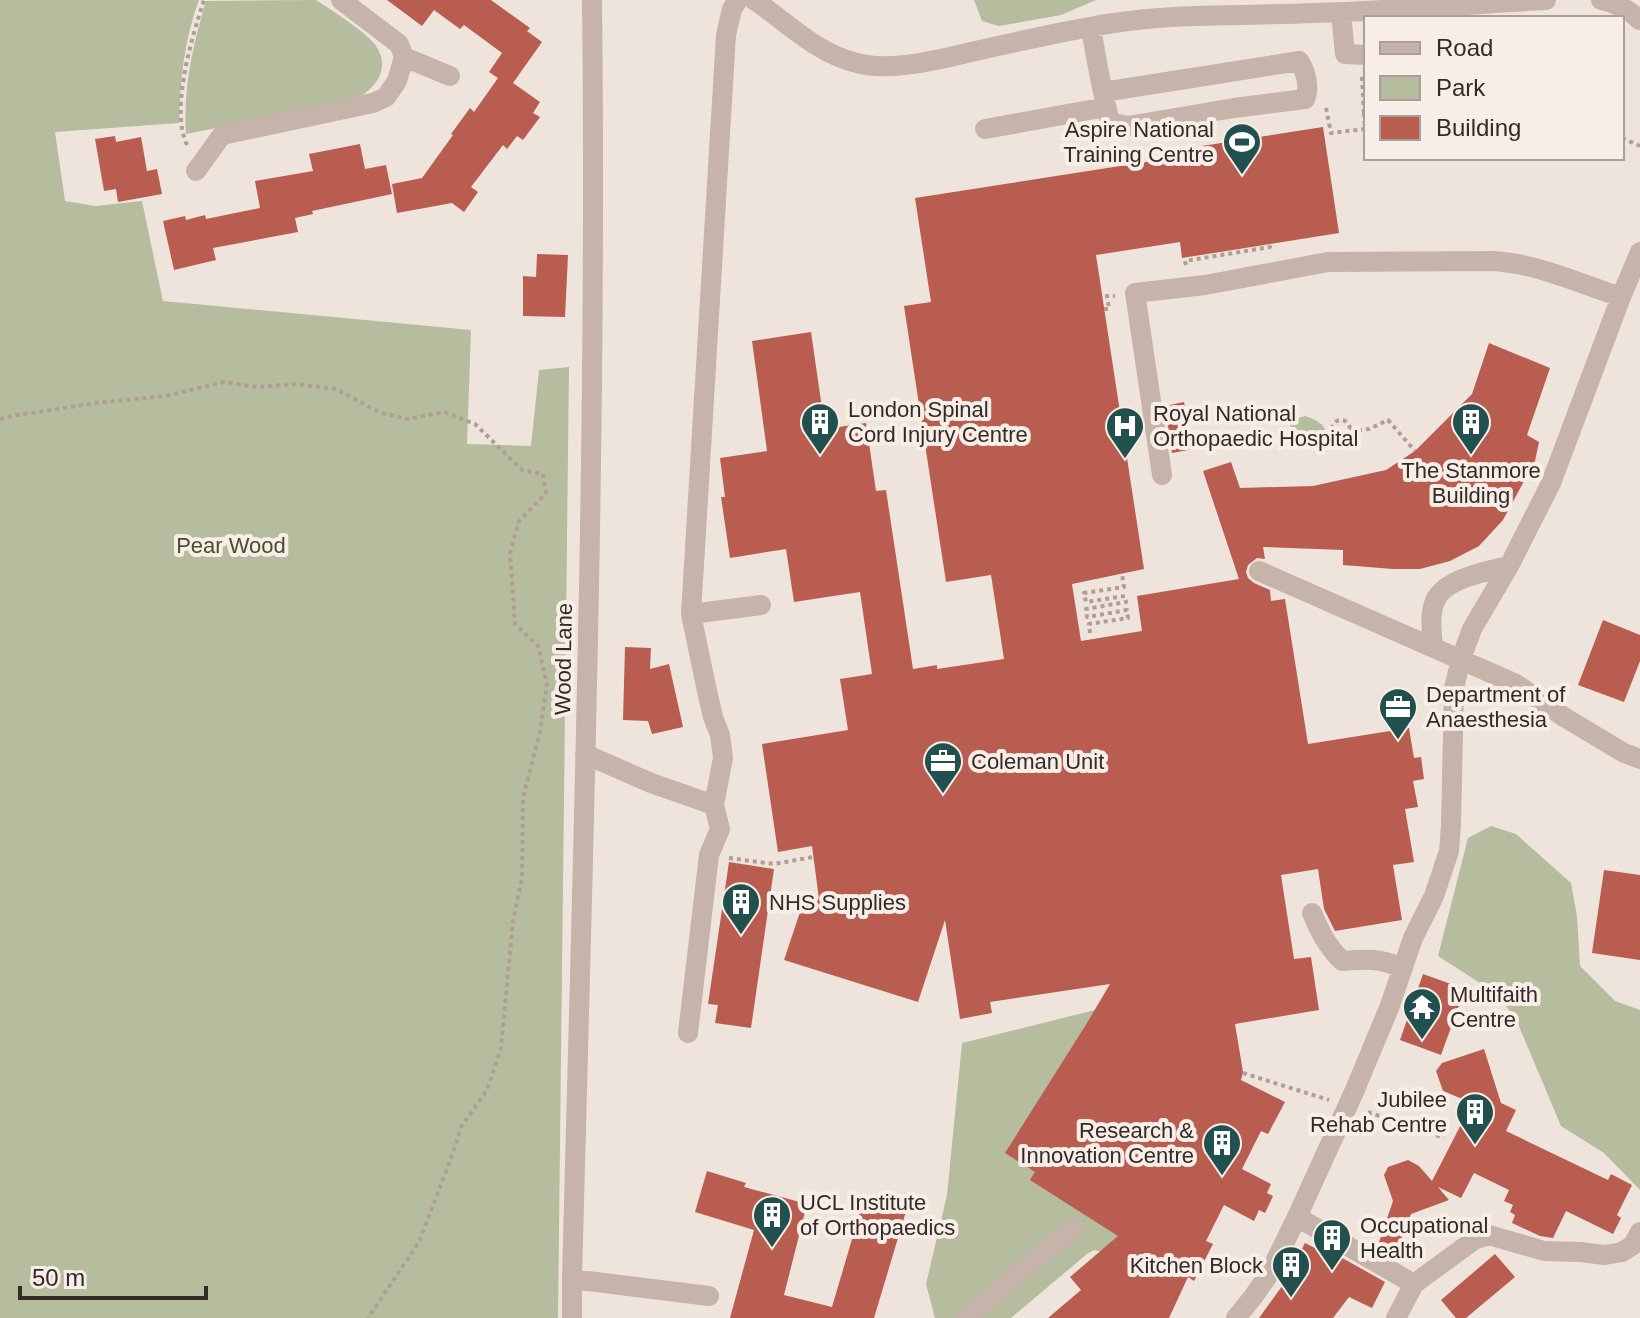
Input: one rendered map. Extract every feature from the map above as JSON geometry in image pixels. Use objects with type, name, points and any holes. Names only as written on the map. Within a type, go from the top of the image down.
[{"type":"street","points":[[200,165],[222,135],[373,103],[386,97],[397,81],[404,57],[399,44],[341,0]]},
{"type":"street","name":"Wood Lane","points":[[572,1318],[594,179],[592,0]]},
{"type":"street","points":[[688,1033],[709,855],[720,829],[714,805],[723,758],[720,735],[713,717],[691,614],[726,35],[732,9],[738,0]]},
{"type":"street","points":[[754,0],[807,40],[858,64],[881,66],[913,63],[1136,20],[1205,15],[1341,13],[1546,0]]},
{"type":"street","points":[[1601,0],[1631,12],[1640,20]]},
{"type":"street","points":[[1341,13],[1345,54],[1364,65]]},
{"type":"street","points":[[985,129],[1106,107],[1283,62],[1299,61],[1305,69],[1308,94],[1305,99],[1128,126],[1106,107],[1091,27]]},
{"type":"street","points":[[404,57],[450,76]]},
{"type":"street","points":[[1236,1318],[1269,1274],[1297,1217],[1349,1106],[1389,1008],[1413,938],[1434,896],[1449,851],[1454,688],[1461,659],[1472,629],[1509,566],[1551,483],[1640,252]]},
{"type":"street","points":[[1162,475],[1135,293],[1205,285],[1328,262],[1491,261],[1512,262],[1545,270],[1621,297]]},
{"type":"street","points":[[1433,646],[1433,605],[1442,590],[1479,573],[1509,566]]},
{"type":"street","points":[[1259,571],[1516,684],[1564,717],[1624,753],[1640,759]]},
{"type":"street","points":[[691,614],[761,605]]},
{"type":"street","points":[[585,754],[651,783],[714,805]]},
{"type":"street","points":[[1312,913],[1320,934],[1342,961],[1375,959],[1402,968]]},
{"type":"street","points":[[1297,1217],[1414,1284]]},
{"type":"street","points":[[966,1318],[1073,1228]]},
{"type":"street","points":[[1396,1318],[1414,1284],[1474,1240],[1489,1235],[1544,1251],[1605,1255],[1622,1252],[1633,1245],[1640,1232]]},
{"type":"street","points":[[572,1279],[709,1296]]},
{"type":"path","points":[[200,165],[185,144],[181,127],[187,61],[204,0]]},
{"type":"path","points":[[1326,107],[1331,133],[1364,129]]},
{"type":"path","points":[[1187,271],[1185,261],[1270,247],[1270,244]]},
{"type":"path","points":[[0,419],[96,403],[165,396],[224,382],[258,387],[297,384],[336,389],[381,413],[408,419],[444,412],[475,424],[522,470],[543,474],[546,493],[519,521],[510,553],[515,624],[538,646],[547,685],[540,731],[523,797],[522,878],[513,921],[501,1048],[487,1090],[461,1127],[419,1242],[368,1318]]},
{"type":"path","points":[[1350,431],[1346,421],[1335,422],[1332,426],[1336,436],[1342,437],[1350,431],[1369,429],[1388,420],[1415,451]]},
{"type":"path","points":[[1090,633],[1089,624],[1128,618],[1127,610],[1087,617],[1086,609],[1126,602],[1125,596],[1086,602],[1084,593],[1124,587],[1122,574]]},
{"type":"path","points":[[709,855],[774,864],[813,857]]},
{"type":"path","points":[[1243,1073],[1335,1102]]},
{"type":"path","points":[[1366,1112],[1444,1138]]},
{"type":"green space","name":"Pear Wood","points":[[0,0],[199,0],[184,61],[179,123],[55,132],[65,201],[95,206],[142,201],[163,301],[471,330],[467,444],[531,446],[539,370],[569,367],[558,1318],[0,1318]]},
{"type":"green space","points":[[316,0],[358,29],[376,46],[382,63],[374,85],[353,101],[186,134],[190,66],[206,1]]},
{"type":"green space","points":[[974,0],[1096,0],[1061,15],[999,26],[982,21]]},
{"type":"green space","points":[[1305,416],[1321,424],[1325,433],[1318,441],[1301,445],[1292,435],[1290,424],[1292,420]]},
{"type":"green space","points":[[1491,826],[1516,834],[1571,883],[1577,916],[1580,966],[1615,1001],[1640,1010],[1640,1190],[1604,1153],[1561,1126],[1515,1017],[1494,992],[1438,956],[1468,838]]},
{"type":"green space","points":[[1176,990],[1133,1220],[1103,1252],[1094,1250],[1087,1254],[1011,1318],[935,1318],[926,1284],[947,1195],[962,1043]]},
{"type":"building","points":[[387,0],[491,0],[530,28],[527,31],[542,42],[513,83],[540,102],[533,113],[540,117],[523,140],[517,136],[507,149],[503,145],[471,187],[478,192],[464,212],[452,203],[397,213],[392,184],[422,178],[470,108],[474,112],[498,78],[489,72],[502,53],[464,25],[460,29],[434,10],[422,26]]},
{"type":"building","points":[[1323,127],[1339,233],[1182,258],[1180,242],[1096,255],[1144,569],[1072,584],[1081,641],[1142,631],[1137,596],[1239,579],[1203,471],[1231,462],[1240,488],[1313,486],[1386,470],[1415,451],[1472,394],[1489,343],[1550,368],[1527,435],[1539,442],[1535,461],[1503,520],[1479,546],[1450,561],[1420,569],[1393,569],[1343,565],[1343,550],[1263,547],[1265,559],[1257,558],[1248,565],[1248,578],[1270,590],[1271,601],[1285,599],[1308,744],[1409,728],[1414,758],[1421,757],[1424,779],[1413,781],[1418,807],[1405,809],[1414,862],[1393,865],[1402,920],[1335,931],[1324,909],[1318,869],[1281,875],[1294,959],[1311,957],[1319,1010],[1235,1024],[1243,1072],[1241,1080],[1285,1102],[1268,1134],[1261,1131],[1242,1169],[1271,1184],[1267,1193],[1273,1196],[1265,1213],[1259,1210],[1254,1221],[1224,1205],[1206,1241],[1213,1244],[1194,1281],[1188,1277],[1169,1318],[1048,1318],[1081,1290],[1070,1277],[1118,1236],[1030,1180],[1035,1172],[1005,1153],[1110,984],[990,1002],[992,1013],[960,1019],[945,920],[918,1002],[784,960],[806,894],[819,899],[812,846],[778,852],[762,744],[848,730],[840,679],[872,674],[860,592],[794,602],[786,549],[730,558],[721,497],[725,497],[720,458],[767,451],[752,341],[811,332],[825,429],[866,423],[876,491],[886,490],[913,669],[937,665],[937,669],[1004,659],[991,575],[946,582],[904,306],[931,302],[915,198],[1165,159],[1164,152]]},
{"type":"building","points":[[115,136],[116,142],[141,137],[147,171],[157,169],[162,194],[118,202],[116,189],[104,191],[95,139]]},
{"type":"building","points":[[360,144],[365,169],[386,165],[392,194],[312,211],[313,214],[295,218],[298,232],[213,248],[216,260],[174,270],[163,221],[205,215],[206,219],[260,208],[255,181],[313,171],[309,154]]},
{"type":"building","points":[[537,254],[568,255],[565,317],[523,316],[523,276],[536,277]]},
{"type":"building","points":[[1184,402],[1193,449],[1172,453],[1165,406]]},
{"type":"building","points":[[1603,620],[1640,635],[1640,661],[1624,702],[1578,685]]},
{"type":"building","points":[[625,647],[651,648],[650,669],[669,664],[683,727],[652,734],[648,721],[623,720]]},
{"type":"building","name":"NHS Supplies","points":[[729,862],[774,869],[751,1028],[715,1023],[718,1005],[708,1004]]},
{"type":"building","points":[[1604,870],[1640,875],[1640,960],[1592,953]]},
{"type":"building","points":[[1423,974],[1465,989],[1441,1055],[1400,1040]]},
{"type":"building","name":"Jubilee Rehab Centre","points":[[1484,1049],[1501,1103],[1516,1110],[1506,1131],[1608,1180],[1611,1174],[1632,1185],[1617,1215],[1621,1218],[1613,1234],[1566,1211],[1553,1238],[1540,1236],[1512,1223],[1515,1215],[1510,1212],[1513,1205],[1504,1201],[1509,1190],[1474,1173],[1461,1198],[1438,1187],[1449,1200],[1411,1214],[1394,1258],[1377,1248],[1393,1201],[1384,1175],[1388,1167],[1408,1160],[1419,1166],[1432,1181],[1472,1103],[1443,1091],[1436,1071],[1442,1063]]},
{"type":"building","points":[[707,1171],[746,1183],[744,1187],[807,1204],[784,1295],[832,1307],[865,1195],[907,1208],[874,1318],[730,1318],[754,1230],[695,1212]]},
{"type":"building","points":[[1305,1243],[1319,1250],[1321,1246],[1385,1282],[1372,1308],[1349,1297],[1333,1318],[1259,1318],[1285,1282]]},
{"type":"building","points":[[1495,1254],[1515,1277],[1466,1318],[1456,1318],[1441,1300]]},
{"type":"place","name":"Aspire National Training Centre","points":[[1242,176]]},
{"type":"place","name":"London Spinal Cord Injury Centre","points":[[820,456]]},
{"type":"place","name":"The Stanmore Building","points":[[1471,456]]},
{"type":"place","name":"Royal National Orthopaedic Hospital","points":[[1125,460]]},
{"type":"place","name":"Department of Anaesthesia","points":[[1398,741]]},
{"type":"place","name":"Coleman Unit","points":[[943,795]]},
{"type":"place","name":"NHS Supplies","points":[[741,936]]},
{"type":"place","name":"Multifaith Centre","points":[[1422,1041]]},
{"type":"place","name":"Jubilee Rehab Centre","points":[[1475,1146]]},
{"type":"place","name":"Research & Innovation Centre","points":[[1222,1177]]},
{"type":"place","name":"UCL Institute of Orthopaedics","points":[[772,1249]]},
{"type":"place","name":"Occupational Health","points":[[1332,1272]]},
{"type":"place","name":"Kitchen Block","points":[[1291,1299]]}]
